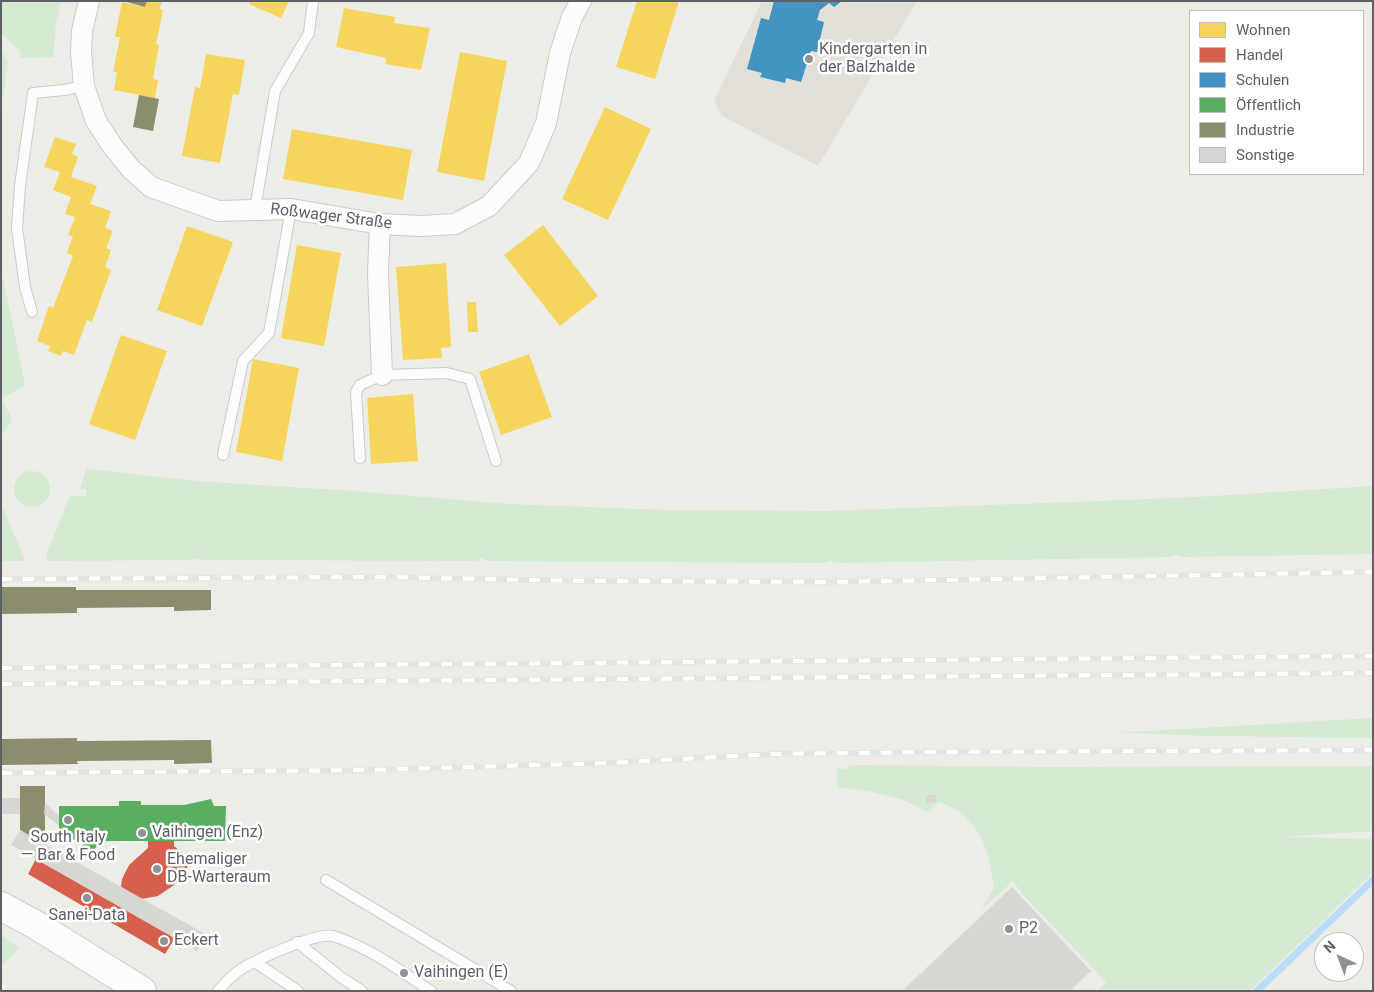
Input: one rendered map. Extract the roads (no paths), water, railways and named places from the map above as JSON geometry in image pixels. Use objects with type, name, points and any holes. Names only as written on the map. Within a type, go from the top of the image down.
[{"type":"main road","points":[[1,906],[36,924],[142,991]]},
{"type":"street","name":"Roßwager Straße","points":[[89,1],[82,31],[81,52],[84,86],[96,121],[131,169],[151,187],[218,211],[291,209],[380,224],[421,226],[455,224],[489,206],[529,163],[546,124],[560,53],[572,17],[581,1]]},
{"type":"street","points":[[380,224],[378,273],[382,375]]},
{"type":"lane","points":[[254,209],[275,91],[309,33],[313,1]]},
{"type":"lane","points":[[32,312],[25,287],[17,228],[20,186],[33,94],[84,86]]},
{"type":"lane","points":[[223,455],[243,361],[269,333],[291,209]]},
{"type":"lane","points":[[360,458],[356,392],[360,385],[382,375],[447,372],[470,379],[496,461]]},
{"type":"lane","points":[[326,880],[511,991]]},
{"type":"lane","points":[[218,991],[240,970],[255,962],[297,942],[331,935],[378,957],[431,991]]},
{"type":"lane","points":[[297,942],[342,978],[362,991]]},
{"type":"lane","points":[[255,962],[298,991]]},
{"type":"waterway","points":[[1257,991],[1373,880]]},
{"type":"railway","points":[[1,579],[379,577],[588,581],[835,582],[1373,572]]},
{"type":"railway","points":[[1,668],[1373,656]]},
{"type":"railway","points":[[1,684],[1373,673]]},
{"type":"railway","points":[[1,773],[367,770],[608,763],[772,754],[1373,750]]},
{"type":"place","name":"Kindergarten in der Balzhalde","points":[[809,59]]},
{"type":"place","name":"South Italy — Bar & Food","points":[[68,820]]},
{"type":"place","name":"Vaihingen (Enz)","points":[[142,833]]},
{"type":"place","name":"Ehemaliger DB-Warteraum","points":[[157,869]]},
{"type":"place","name":"Sanei-Data","points":[[87,898]]},
{"type":"place","name":"P2","points":[[1009,929]]},
{"type":"place","name":"Eckert","points":[[164,941]]},
{"type":"place","name":"Vaihingen (E)","points":[[404,973]]}]
